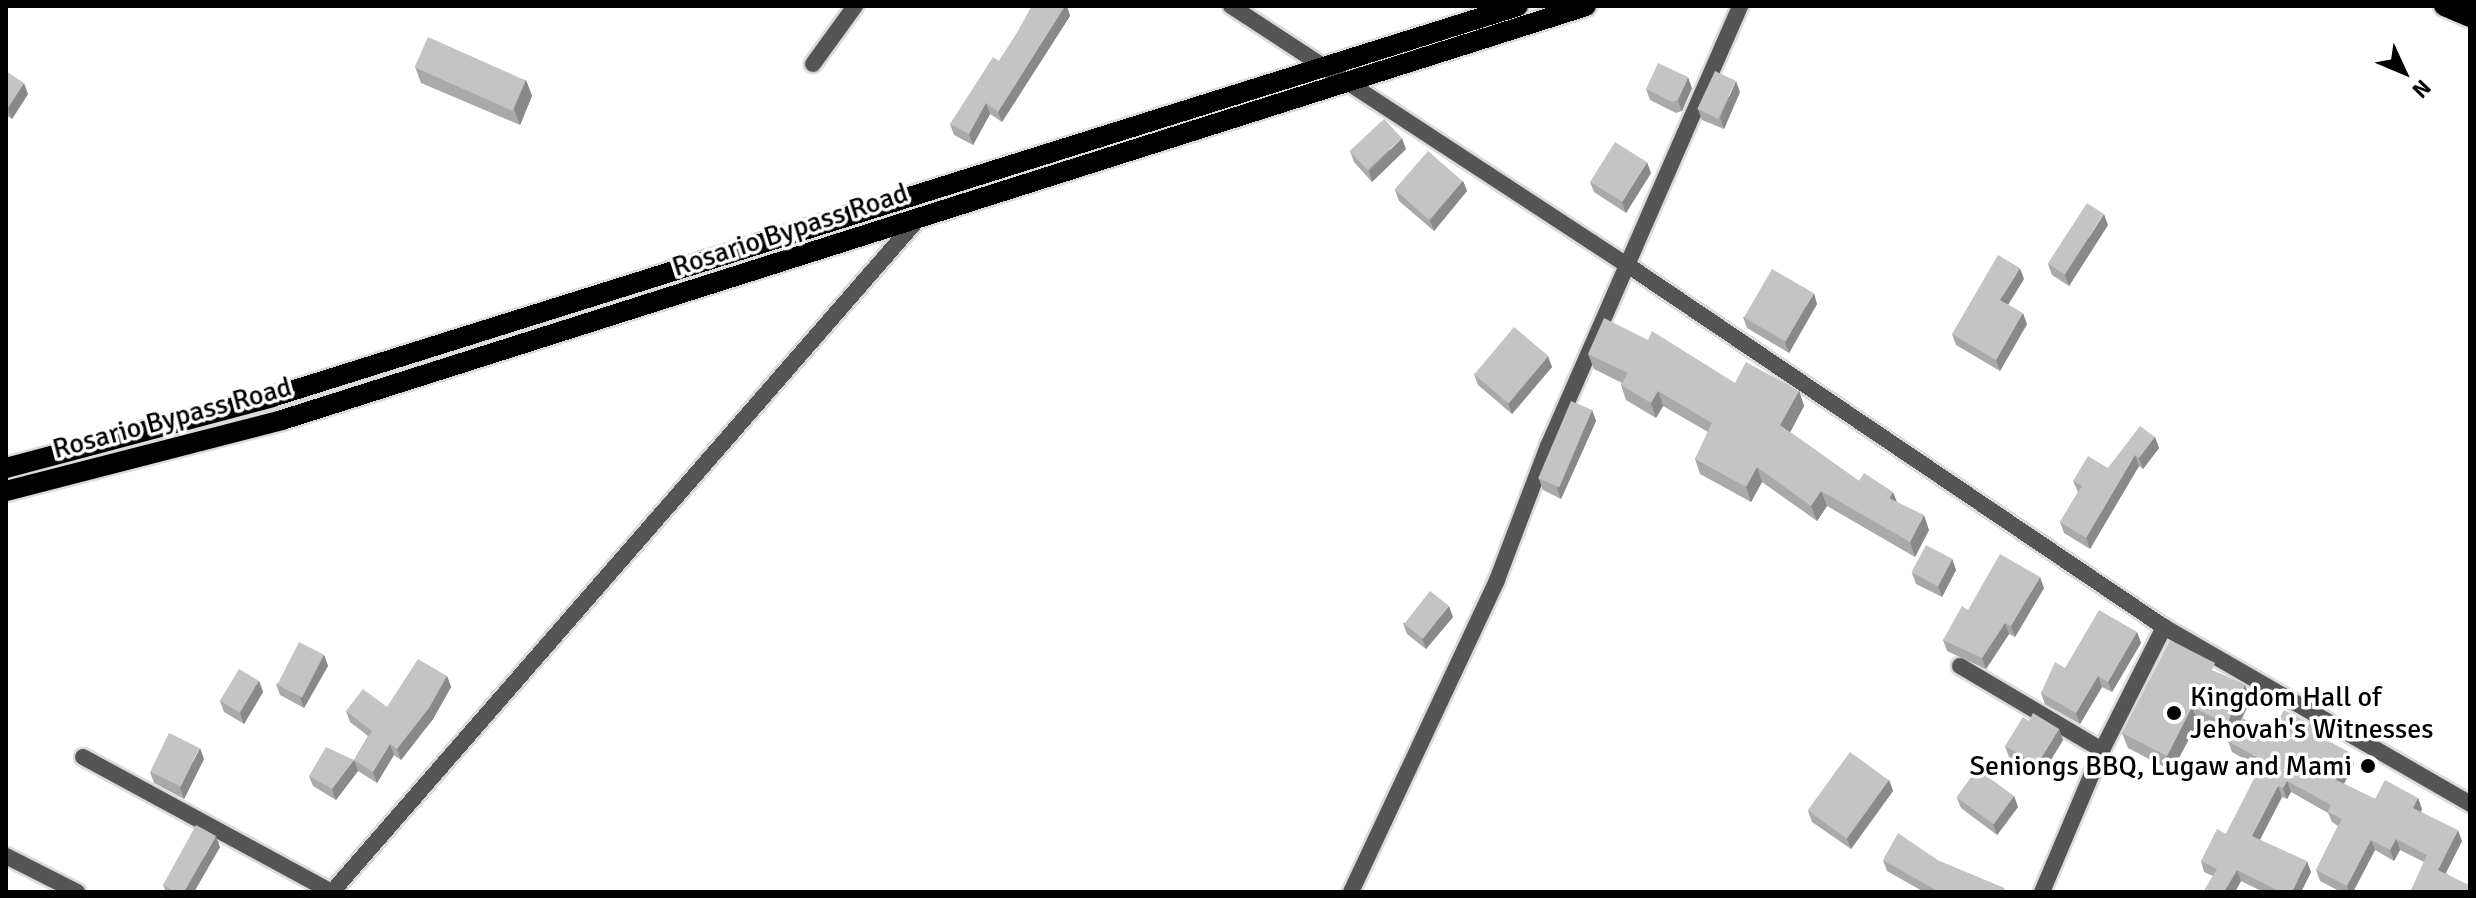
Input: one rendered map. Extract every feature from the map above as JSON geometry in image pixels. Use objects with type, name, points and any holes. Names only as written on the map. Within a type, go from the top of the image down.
[{"type":"main road","name":"Rosario Bypass Road","points":[[6,468],[272,397],[1518,6]]},
{"type":"main road","name":"Rosario Bypass Road","points":[[6,491],[282,420],[1586,6]]},
{"type":"main road","points":[[2444,6],[2470,17]]},
{"type":"street","points":[[813,64],[855,6]]},
{"type":"street","points":[[1231,6],[1626,264],[2164,627],[2470,804]]},
{"type":"street","points":[[1351,892],[1491,594],[1626,264],[1740,6]]},
{"type":"street","points":[[83,757],[332,892],[919,218]]},
{"type":"street","points":[[2042,892],[2102,750],[2164,627]]},
{"type":"street","points":[[1960,666],[2102,750]]},
{"type":"street","points":[[6,856],[77,892]]},
{"type":"building","points":[[1032,6],[1065,6],[998,112],[986,103],[969,134],[950,124],[993,57],[999,61]]},
{"type":"building","points":[[428,37],[526,81],[512,111],[415,67]]},
{"type":"building","points":[[1658,63],[1688,77],[1678,100],[1672,102],[1646,89]]},
{"type":"building","points":[[6,71],[24,83],[8,108],[6,107]]},
{"type":"building","points":[[1715,71],[1736,81],[1718,119],[1697,109]]},
{"type":"building","points":[[1384,119],[1402,138],[1367,170],[1350,151]]},
{"type":"building","points":[[1615,142],[1647,162],[1622,202],[1590,182]]},
{"type":"building","points":[[1428,151],[1463,181],[1429,220],[1395,189]]},
{"type":"building","points":[[2087,203],[2104,214],[2065,274],[2048,263]]},
{"type":"building","points":[[1998,255],[2020,268],[2000,300],[2023,313],[1996,360],[1952,334]]},
{"type":"building","points":[[1772,269],[1814,293],[1786,341],[1744,317]]},
{"type":"building","points":[[1604,318],[1648,340],[1652,331],[1735,383],[1746,362],[1799,391],[1780,425],[1859,481],[1864,473],[1893,492],[1889,498],[1924,515],[1910,542],[1821,491],[1811,506],[1757,467],[1746,487],[1695,459],[1712,423],[1658,391],[1651,403],[1621,385],[1628,373],[1588,354]]},
{"type":"building","points":[[1514,327],[1548,356],[1509,403],[1474,374]]},
{"type":"building","points":[[1571,401],[1592,410],[1559,487],[1538,478]]},
{"type":"building","points":[[2140,426],[2155,437],[2139,458],[2135,455],[2086,538],[2060,522],[2082,486],[2073,481],[2088,456],[2108,468]]},
{"type":"building","points":[[1926,545],[1952,559],[1938,586],[1911,572]]},
{"type":"building","points":[[2000,554],[2040,577],[2011,626],[2005,623],[1982,658],[1943,640],[1962,606],[1968,610]]},
{"type":"building","points":[[1430,591],[1449,606],[1423,639],[1404,624]]},
{"type":"building","points":[[2099,610],[2137,632],[2108,682],[2098,676],[2076,713],[2041,693],[2055,662],[2065,668]]},
{"type":"building","points":[[2170,640],[2215,663],[2212,670],[2245,685],[2227,724],[2192,707],[2167,756],[2122,733]]},
{"type":"building","points":[[299,642],[324,655],[302,697],[277,685]]},
{"type":"building","points":[[418,659],[447,676],[429,708],[397,749],[390,744],[373,772],[354,760],[372,731],[346,711],[363,689],[387,707]]},
{"type":"building","points":[[239,669],[259,681],[240,713],[220,701]]},
{"type":"building","points":[[2284,710],[2320,729],[2317,735],[2350,753],[2336,780],[2375,799],[2385,780],[2418,798],[2413,808],[2458,830],[2438,870],[2470,884],[2470,892],[2410,892],[2427,855],[2396,839],[2390,850],[2371,840],[2347,886],[2316,870],[2342,819],[2328,812],[2331,805],[2287,781],[2283,788],[2278,786],[2252,836],[2307,861],[2292,892],[2281,892],[2237,870],[2224,892],[2205,889],[2217,869],[2201,861],[2217,829],[2226,834],[2263,761],[2228,741],[2242,718],[2271,734]]},
{"type":"building","points":[[2033,713],[2059,729],[2037,765],[2005,746],[2023,717],[2029,721]]},
{"type":"building","points":[[169,733],[200,748],[181,787],[150,772]]},
{"type":"building","points":[[326,747],[354,760],[332,789],[309,776]]},
{"type":"building","points":[[1850,752],[1889,780],[1847,838],[1808,810]]},
{"type":"building","points":[[1977,769],[2014,796],[1994,824],[1956,797]]},
{"type":"building","points":[[196,825],[216,836],[184,892],[175,892],[163,885]]},
{"type":"building","points":[[1898,833],[1939,861],[2004,888],[2002,892],[1939,892],[1883,860]]},
{"type":"place","name":"Kingdom Hall of Jehovah's Witnesses","points":[[2174,713]]},
{"type":"place","name":"Seniongs BBQ, Lugaw and Mami","points":[[2368,766]]}]
